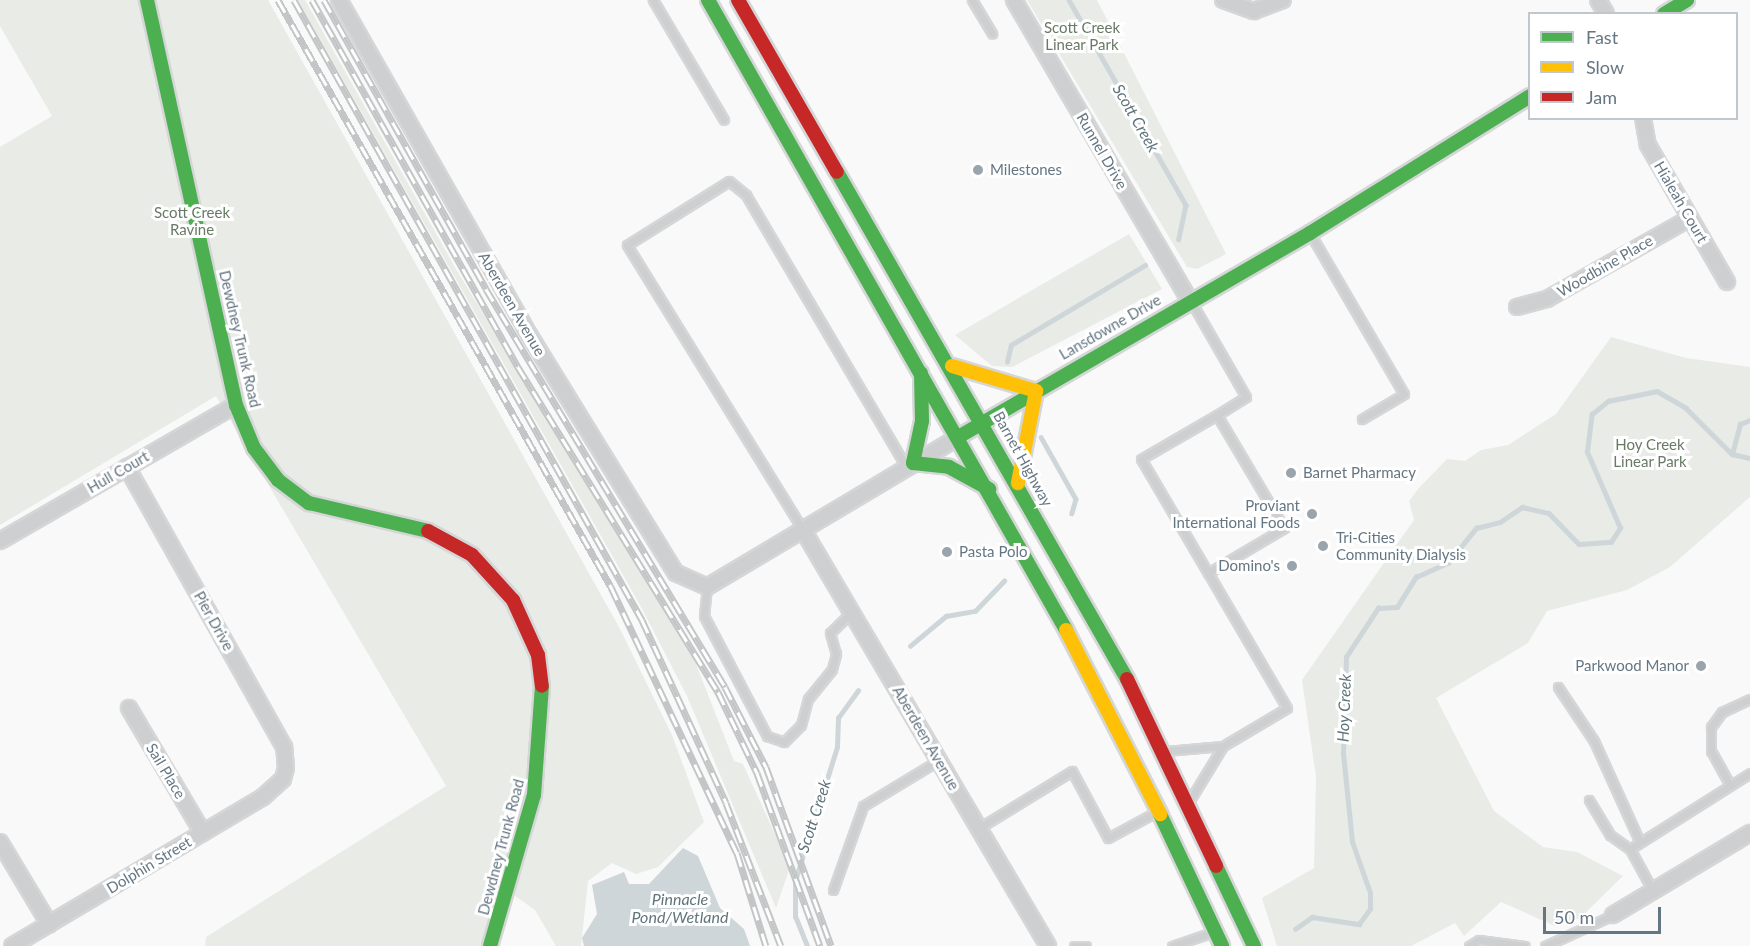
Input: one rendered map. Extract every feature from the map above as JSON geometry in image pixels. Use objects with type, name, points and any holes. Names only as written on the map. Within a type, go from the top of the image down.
[{"type":"main road","name":"Dewdney Trunk Road","points":[[147,0],[236,405],[257,454],[289,490],[329,511],[415,527],[448,540],[493,575],[524,620],[543,679],[543,744],[523,842],[490,946]]},
{"type":"main road","points":[[708,0],[990,490],[1162,809],[1222,946]]},
{"type":"main road","name":"Barnet Highway","points":[[738,0],[804,122],[951,366],[1018,483],[1189,801],[1254,946]]},
{"type":"main road","points":[[1667,12],[1687,0]]},
{"type":"main road","name":"Lansdowne Drive","points":[[960,436],[1310,233],[1528,97]]},
{"type":"main road","points":[[951,366],[1036,391],[1018,483]]},
{"type":"main road","points":[[921,370],[921,421],[910,465],[949,467],[990,490]]},
{"type":"street","name":"Aberdeen Avenue","points":[[339,0],[525,328],[676,573],[707,586]]},
{"type":"street","name":"Runnel Drive","points":[[1014,0],[1190,301]]},
{"type":"street","points":[[1223,0],[1254,11],[1283,0]]},
{"type":"street","name":"Hialeah Court","points":[[1643,120],[1648,145],[1727,282]]},
{"type":"street","name":"Woodbine Place","points":[[1517,307],[1547,299],[1690,218]]},
{"type":"street","name":"Hull Court","points":[[0,541],[236,405]]},
{"type":"street","name":"Lansdowne Drive","points":[[707,586],[960,436]]},
{"type":"street","name":"Pier Drive","points":[[127,467],[284,747],[283,778]]},
{"type":"street","name":"Aberdeen Avenue","points":[[803,530],[1048,946]]},
{"type":"street","name":"Sail Place","points":[[129,708],[203,833]]},
{"type":"street","name":"Dolphin Street","points":[[12,946],[203,833],[283,778]]},
{"type":"street","points":[[1613,915],[1750,833]]},
{"type":"street","points":[[0,843],[49,924]]},
{"type":"lane","points":[[653,0],[724,120]]},
{"type":"lane","points":[[972,0],[992,33]]},
{"type":"lane","points":[[803,530],[627,245],[729,181],[746,195],[910,465]]},
{"type":"lane","points":[[1310,233],[1404,394],[1362,419]]},
{"type":"lane","points":[[1164,752],[1223,746],[1287,708],[1141,459],[1246,397],[1190,301]]},
{"type":"lane","points":[[1208,573],[1284,528],[1217,415]]},
{"type":"lane","points":[[707,586],[704,616],[767,736],[784,742],[801,725],[808,699],[832,669],[836,654],[830,633],[852,612]]},
{"type":"lane","points":[[1558,687],[1594,741],[1639,840]]},
{"type":"lane","points":[[1730,785],[1711,751],[1711,727],[1722,712],[1750,699]]},
{"type":"lane","points":[[1189,801],[1223,746]]},
{"type":"lane","points":[[833,890],[863,806],[939,760]]},
{"type":"lane","points":[[979,828],[1072,771],[1108,838],[1162,809]]},
{"type":"lane","points":[[1629,849],[1639,840],[1750,773]]},
{"type":"lane","points":[[1589,800],[1610,835],[1629,849],[1653,891]]},
{"type":"lane","points":[[1545,946],[1613,915]]},
{"type":"lane","points":[[1172,946],[1216,931]]},
{"type":"lane","points":[[1469,946],[1479,940],[1525,946]]},
{"type":"lane","points":[[1074,946],[1082,942],[1086,946]]},
{"type":"green space","name":"Scott Creek Ravine","points":[[0,0],[268,0],[619,627],[672,735],[704,822],[658,867],[636,874],[612,863],[588,881],[581,946],[556,946],[535,910],[508,891],[486,946],[205,946],[206,937],[446,786],[216,396],[0,525],[0,147],[52,116],[0,26]]},
{"type":"green space","points":[[298,0],[305,0],[456,269],[694,659],[734,761],[743,764],[790,867],[776,908],[687,696],[640,605]]},
{"type":"green space","name":"Scott Creek Linear Park","points":[[1027,0],[1097,0],[1226,254],[1197,269],[1187,267]]},
{"type":"green space","points":[[1129,234],[1162,289],[1012,367],[992,366],[955,335]]},
{"type":"green space","name":"Hoy Creek Linear Park","points":[[1611,337],[1686,358],[1750,367],[1750,497],[1670,567],[1627,590],[1547,611],[1528,643],[1436,698],[1494,811],[1543,847],[1577,852],[1623,876],[1580,918],[1555,926],[1501,902],[1464,936],[1455,923],[1411,946],[1277,946],[1262,898],[1314,868],[1316,777],[1302,680],[1414,520],[1409,501],[1419,488],[1447,459],[1465,461],[1481,450],[1508,445],[1556,414]]},
{"type":"water","name":"Pinnacle Pond/Wetland","points":[[683,848],[698,856],[720,908],[744,929],[750,946],[584,946],[582,938],[597,914],[592,885],[624,872],[629,884],[649,884]]},
{"type":"waterway","name":"Scott Creek","points":[[1069,0],[1186,205],[1179,239]]},
{"type":"waterway","name":"Scott Creek","points":[[1007,362],[1011,345],[1145,265]]},
{"type":"waterway","name":"Hoy Creek","points":[[1295,929],[1312,917],[1359,924],[1370,909],[1370,893],[1352,842],[1343,753],[1346,657],[1378,608],[1397,607],[1416,577],[1448,563],[1476,528],[1500,522],[1522,507],[1549,513],[1579,544],[1611,542],[1620,528],[1587,452],[1592,414],[1608,401],[1657,391],[1686,408],[1732,454],[1750,458]]},
{"type":"waterway","points":[[1732,454],[1740,424],[1750,420]]},
{"type":"waterway","name":"Scott Creek","points":[[1041,437],[1076,499],[1072,513]]},
{"type":"waterway","name":"Scott Creek","points":[[910,646],[946,616],[975,611],[1004,581]]},
{"type":"waterway","name":"Scott Creek","points":[[807,946],[795,917],[795,881],[837,747],[838,718],[858,690]]},
{"type":"railway","points":[[278,0],[611,587],[737,853],[766,946]]},
{"type":"railway","points":[[294,0],[642,620],[726,803],[781,946]]},
{"type":"railway","points":[[312,0],[518,367],[718,692],[757,773],[820,946]]},
{"type":"railway","points":[[324,0],[486,289],[725,687],[766,767],[831,946]]},
{"type":"traffic: fast","points":[[147,0],[236,405],[254,448],[278,480],[309,503],[428,531]]},
{"type":"traffic: fast","points":[[708,0],[1066,630]]},
{"type":"traffic: fast","points":[[1667,12],[1687,0]]},
{"type":"traffic: fast","points":[[960,436],[1310,233],[1528,97]]},
{"type":"traffic: fast","points":[[837,172],[1127,679]]},
{"type":"traffic: fast","points":[[921,373],[922,421],[913,463],[949,467],[989,489]]},
{"type":"traffic: fast","points":[[490,946],[534,795],[542,686]]},
{"type":"traffic: fast","points":[[1160,814],[1222,946]]},
{"type":"traffic: fast","points":[[1216,866],[1254,946]]},
{"type":"traffic: slow","points":[[952,366],[1036,391],[1018,483]]},
{"type":"traffic: slow","points":[[1066,630],[1160,814]]},
{"type":"traffic: jam","points":[[738,0],[837,172]]},
{"type":"traffic: jam","points":[[428,531],[472,555],[513,600],[538,655],[542,686]]},
{"type":"traffic: jam","points":[[1127,679],[1216,866]]},
{"type":"place","name":"Milestones","points":[[978,170]]},
{"type":"place","name":"Barnet Pharmacy","points":[[1291,473]]},
{"type":"place","name":"Proviant International Foods","points":[[1312,514]]},
{"type":"place","name":"Tri-Cities Community Dialysis","points":[[1323,546]]},
{"type":"place","name":"Pasta Polo","points":[[947,552]]},
{"type":"place","name":"Domino's","points":[[1292,566]]},
{"type":"place","name":"Parkwood Manor","points":[[1701,666]]}]
